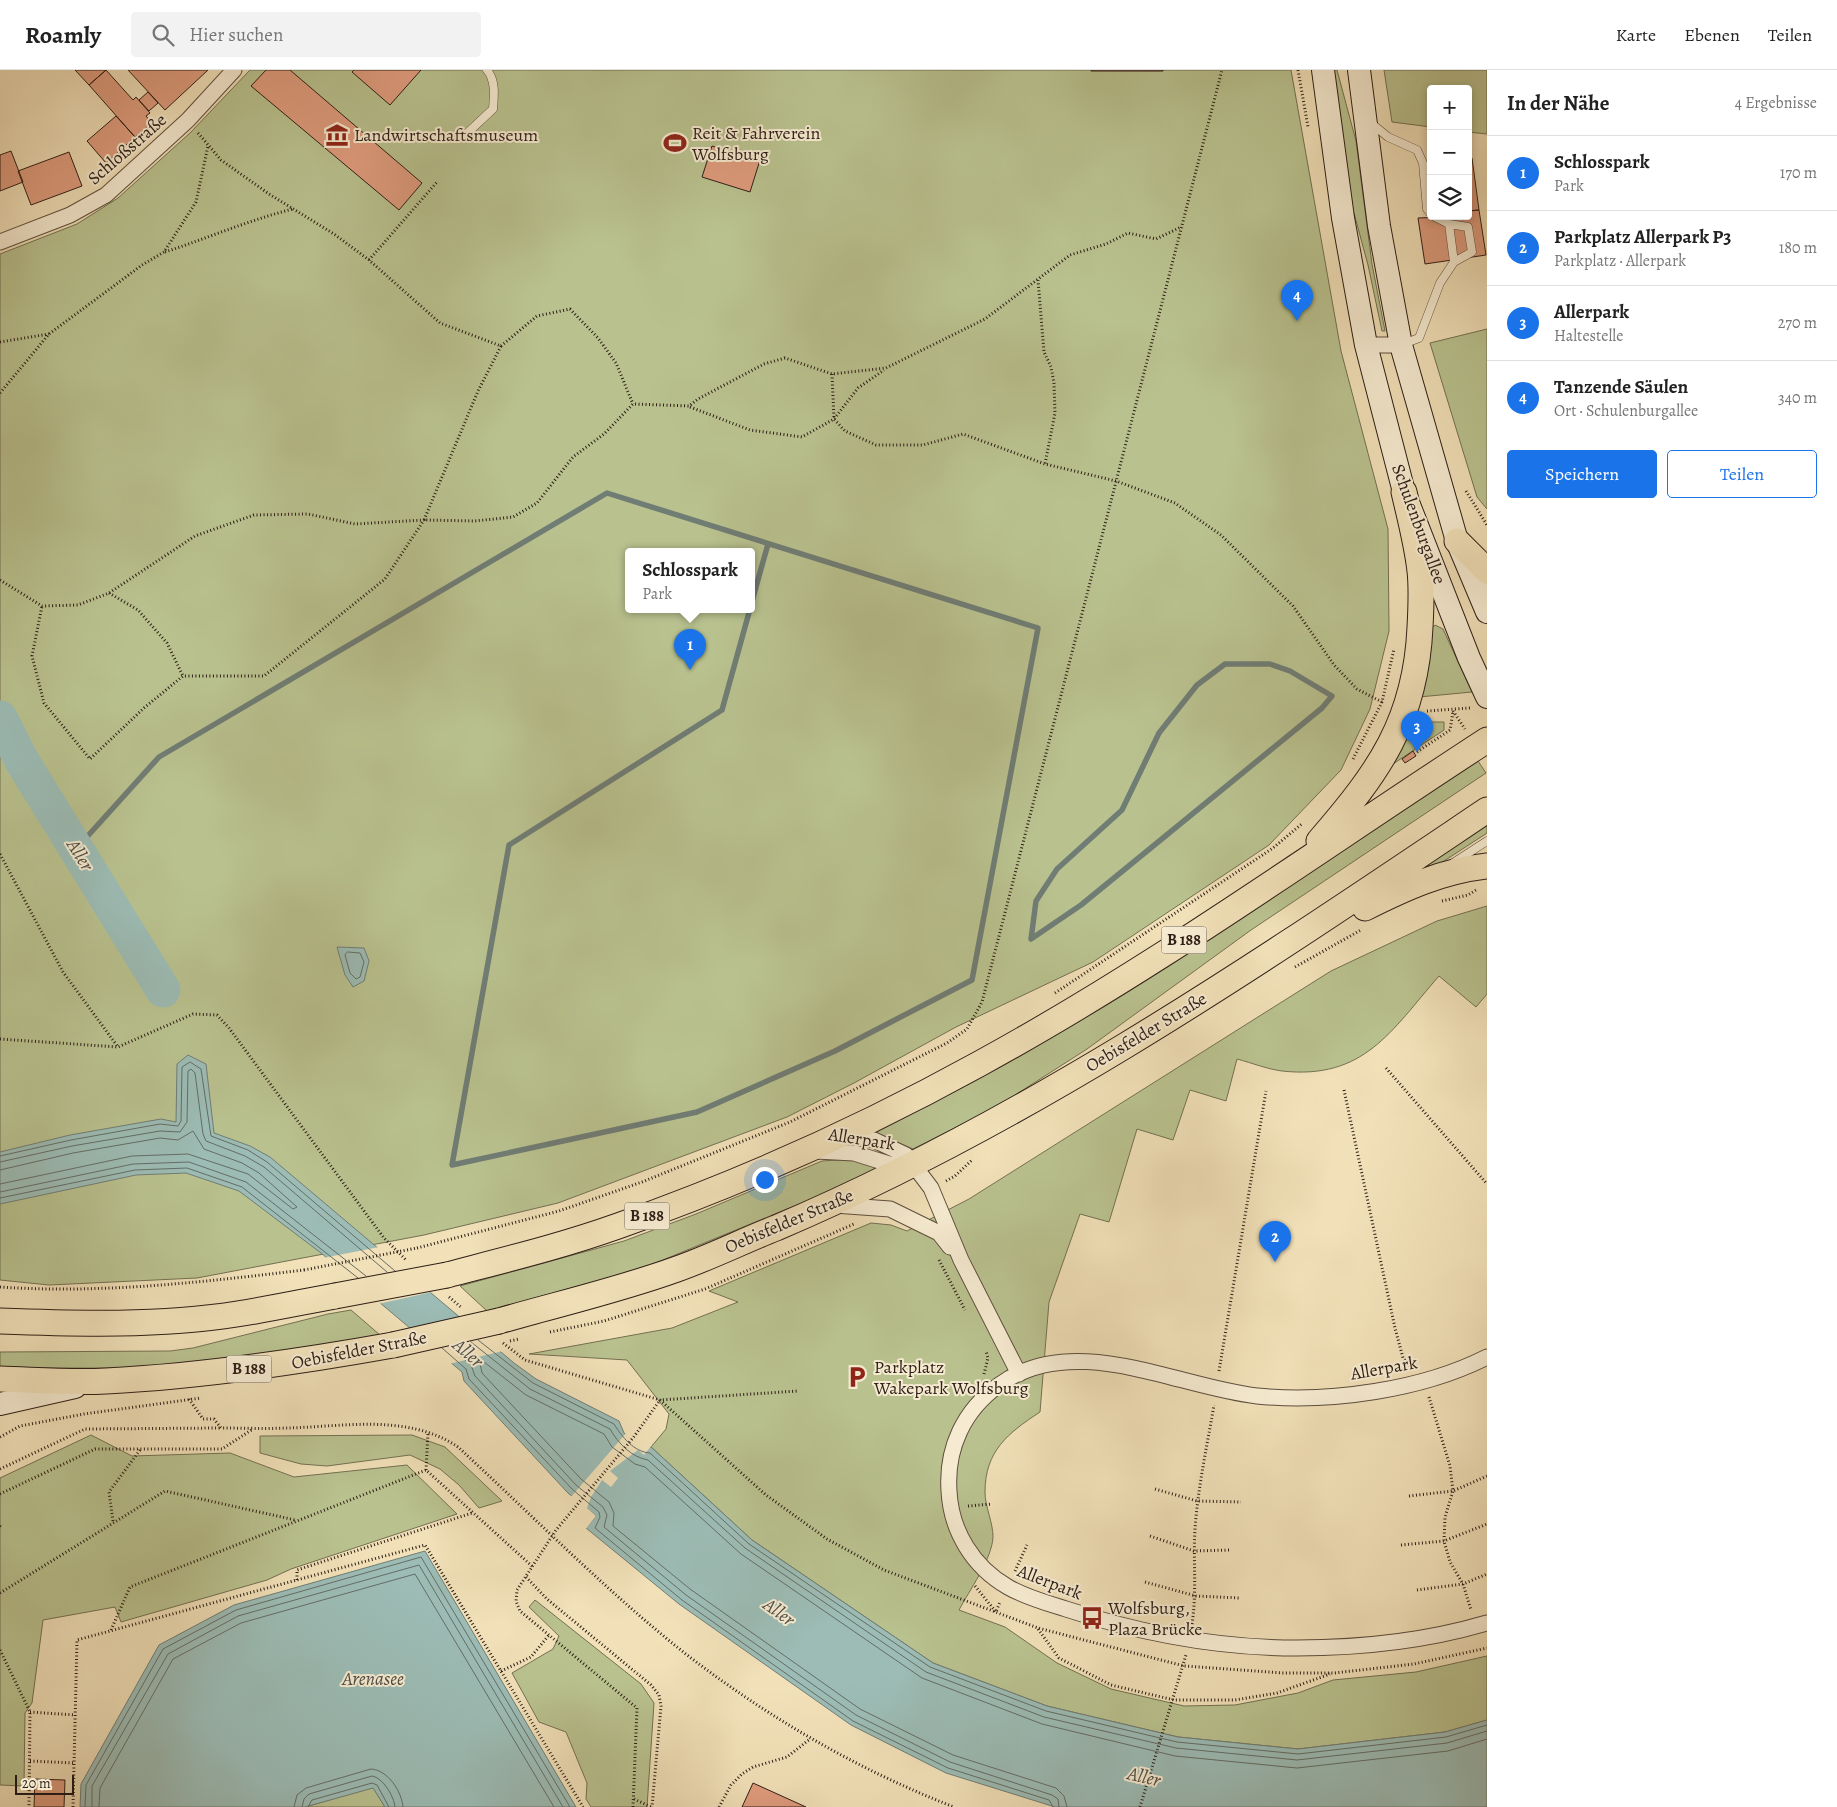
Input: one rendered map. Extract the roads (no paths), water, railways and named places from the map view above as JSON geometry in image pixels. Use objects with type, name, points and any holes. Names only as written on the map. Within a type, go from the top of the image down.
[{"type":"main road","points":[[1300,864],[1353,802],[1381,762],[1406,711],[1419,654],[1421,609],[1420,571],[1404,492]]},
{"type":"main road","points":[[1456,541],[1487,571]]},
{"type":"main road","name":"B 188","points":[[0,1321],[72,1324],[154,1321],[236,1314],[335,1296],[448,1285],[523,1255],[615,1227],[722,1188],[839,1136],[978,1065],[1066,1014],[1300,864],[1487,740]]},
{"type":"main road","name":"Oebisfelder Straße","points":[[0,1379],[104,1382],[191,1375],[283,1365],[393,1345],[500,1331],[678,1269],[830,1205],[913,1165],[1116,1052],[1281,948],[1487,810]]},
{"type":"main road","points":[[1281,948],[1430,878],[1487,866]]},
{"type":"street","name":"Schloßstraße","points":[[0,242],[70,215],[106,196],[188,120],[234,70]]},
{"type":"street","name":"Schulenburgallee","points":[[1323,70],[1343,218],[1366,345],[1404,492],[1469,658],[1480,703]]},
{"type":"street","name":"Schulenburgallee","points":[[1359,70],[1380,226],[1401,345],[1456,541],[1487,612]]},
{"type":"street","points":[[1366,345],[1401,345]]},
{"type":"street","name":"Allerpark","points":[[839,1136],[858,1136],[874,1140],[906,1155],[931,1188],[961,1260],[1019,1374]]},
{"type":"street","name":"Allerpark","points":[[806,1151],[846,1152],[889,1164],[913,1165]]},
{"type":"street","name":"Allerpark","points":[[830,1205],[890,1208],[939,1234],[961,1260]]},
{"type":"street","name":"Allerpark","points":[[1487,1357],[1468,1367],[1397,1387],[1300,1398],[1257,1396],[1216,1389],[1125,1365],[1092,1361],[1059,1363],[1019,1374],[1001,1383],[976,1405],[961,1426],[948,1474],[950,1508],[962,1540],[983,1568],[1007,1587],[1064,1608],[1134,1628],[1190,1639],[1296,1648],[1378,1644],[1431,1636],[1487,1623]]},
{"type":"street","points":[[0,1404],[104,1382]]},
{"type":"lane","points":[[462,138],[493,109],[494,92],[491,74],[487,70]]},
{"type":"lane","points":[[1366,118],[1388,138],[1418,150],[1423,163],[1427,209]]},
{"type":"lane","points":[[1401,345],[1420,338],[1440,282],[1454,262],[1472,252],[1468,227],[1449,224],[1441,220]]},
{"type":"lane","points":[[1449,224],[1454,262]]},
{"type":"lane","points":[[1430,878],[1487,841]]},
{"type":"water","points":[[337,947],[364,948],[369,961],[364,981],[353,987],[345,975]]},
{"type":"water","points":[[188,1055],[206,1064],[214,1133],[250,1146],[270,1157],[514,1363],[536,1379],[619,1421],[624,1433],[644,1448],[651,1447],[752,1540],[933,1663],[1047,1706],[1178,1737],[1298,1749],[1445,1732],[1487,1720],[1487,1807],[1055,1807],[946,1773],[851,1725],[679,1604],[586,1528],[596,1516],[568,1493],[464,1381],[462,1372],[321,1253],[239,1191],[186,1173],[136,1175],[0,1204],[0,1152],[70,1135],[161,1119],[176,1122],[177,1064]]},
{"type":"water","name":"Arenasee","points":[[425,1551],[576,1807],[385,1807],[373,1788],[305,1807],[80,1807],[81,1784],[159,1645],[234,1605]]},
{"type":"waterway","points":[[76,849],[159,757],[607,493],[1038,628],[972,980],[835,1051],[697,1112],[452,1165],[509,845],[722,710],[749,613]]},
{"type":"waterway","points":[[755,591],[768,544]]},
{"type":"waterway","points":[[1225,664],[1270,664],[1290,671],[1332,696],[1322,708],[1081,905],[1031,939],[1036,901],[1057,869],[1122,810],[1159,733],[1197,685],[1225,664]]},
{"type":"waterway","name":"Aller","points":[[0,718],[22,761],[163,990]]},
{"type":"place","name":"Landwirtschaftsmuseum","points":[[337,135]]},
{"type":"place","name":"Reit & Fahrverein Wolfsburg","points":[[675,143]]},
{"type":"place","name":"Tanzende Säulen","points":[[1297,321]]},
{"type":"place","name":"Schlosspark","points":[[690,670]]},
{"type":"place","name":"Allerpark","points":[[1417,752]]},
{"type":"place","name":"Parkplatz Allerpark P3","points":[[1275,1262]]},
{"type":"place","name":"Parkplatz Wakepark Wolfsburg","points":[[857,1377]]},
{"type":"place","name":"Wolfsburg, Plaza Brücke","points":[[1092,1618]]}]
